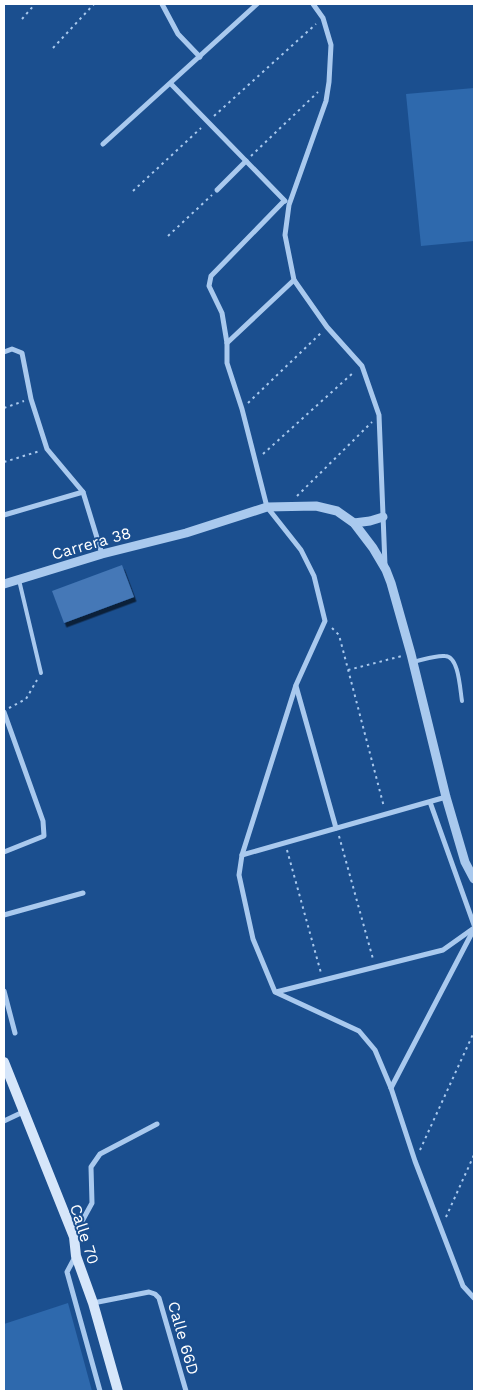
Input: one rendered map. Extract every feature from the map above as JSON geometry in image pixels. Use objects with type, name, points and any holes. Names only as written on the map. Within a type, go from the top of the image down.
[{"type":"main road","name":"Calle 70","points":[[4,1062],[74,1237],[76,1256],[93,1303],[118,1391]]},
{"type":"street","points":[[162,4],[178,34],[200,57]]},
{"type":"street","points":[[104,144],[257,4]]},
{"type":"street","points":[[314,4],[323,18],[331,46],[329,82],[326,101],[289,205],[285,236],[294,280],[327,327],[362,366],[379,415],[386,570],[412,658],[446,797],[465,862],[474,879]]},
{"type":"street","points":[[171,84],[289,205]]},
{"type":"street","points":[[217,190],[246,161]]},
{"type":"street","points":[[284,200],[211,276],[209,286],[222,313],[227,343],[227,363],[242,409],[267,507],[301,550],[314,576],[325,621],[296,685],[242,855],[239,875],[254,939],[275,992],[359,1031],[375,1050],[391,1088],[415,1161],[463,1286],[474,1298]]},
{"type":"street","points":[[227,343],[294,280]]},
{"type":"street","points":[[4,352],[12,349],[22,353],[31,399],[47,449],[83,492],[102,554]]},
{"type":"street","points":[[4,515],[83,492]]},
{"type":"street","name":"Carrera 38","points":[[4,584],[102,554],[186,533],[267,507],[316,506],[337,511],[354,523]]},
{"type":"street","points":[[354,523],[370,521],[383,516]]},
{"type":"street","points":[[354,523],[373,548],[386,570]]},
{"type":"street","points":[[296,685],[336,828]]},
{"type":"street","points":[[4,712],[43,821],[44,836],[4,852]]},
{"type":"street","points":[[242,855],[446,797]]},
{"type":"street","points":[[391,1088],[474,927],[430,802]]},
{"type":"street","points":[[4,915],[83,893]]},
{"type":"street","points":[[275,992],[443,950],[474,927]]},
{"type":"street","points":[[4,990],[15,1034]]},
{"type":"street","points":[[4,1121],[23,1112]]},
{"type":"street","points":[[74,1237],[92,1203],[91,1167],[100,1154],[157,1124]]},
{"type":"street","points":[[76,1256],[67,1272],[100,1391]]},
{"type":"street","name":"Calle 66D","points":[[93,1303],[149,1292],[155,1294],[159,1298],[186,1391]]},
{"type":"lane","points":[[18,580],[41,673]]},
{"type":"lane","points":[[412,658],[444,655],[450,657],[456,665],[462,701]]},
{"type":"path","points":[[22,19],[35,4]]},
{"type":"path","points":[[53,48],[94,4]]},
{"type":"path","points":[[133,190],[323,18]]},
{"type":"path","points":[[246,161],[329,82]]},
{"type":"path","points":[[168,236],[217,190]]},
{"type":"path","points":[[242,409],[327,327]]},
{"type":"path","points":[[255,461],[362,366]]},
{"type":"path","points":[[4,408],[31,399]]},
{"type":"path","points":[[286,506],[379,415]]},
{"type":"path","points":[[4,462],[47,449]]},
{"type":"path","points":[[325,621],[339,635],[386,814]]},
{"type":"path","points":[[347,670],[412,658]]},
{"type":"path","points":[[4,712],[12,705],[26,699],[41,673]]},
{"type":"path","points":[[336,828],[375,966]]},
{"type":"path","points":[[285,843],[323,980]]},
{"type":"path","points":[[415,1161],[474,1032]]},
{"type":"path","points":[[440,1228],[474,1155]]},
{"type":"shaded area","points":[[474,88],[474,241],[421,246],[406,94]]},
{"type":"shaded area","points":[[68,1303],[92,1391],[4,1391],[4,1324]]},
{"type":"building","points":[[122,565],[134,597],[64,623],[52,591]]}]
